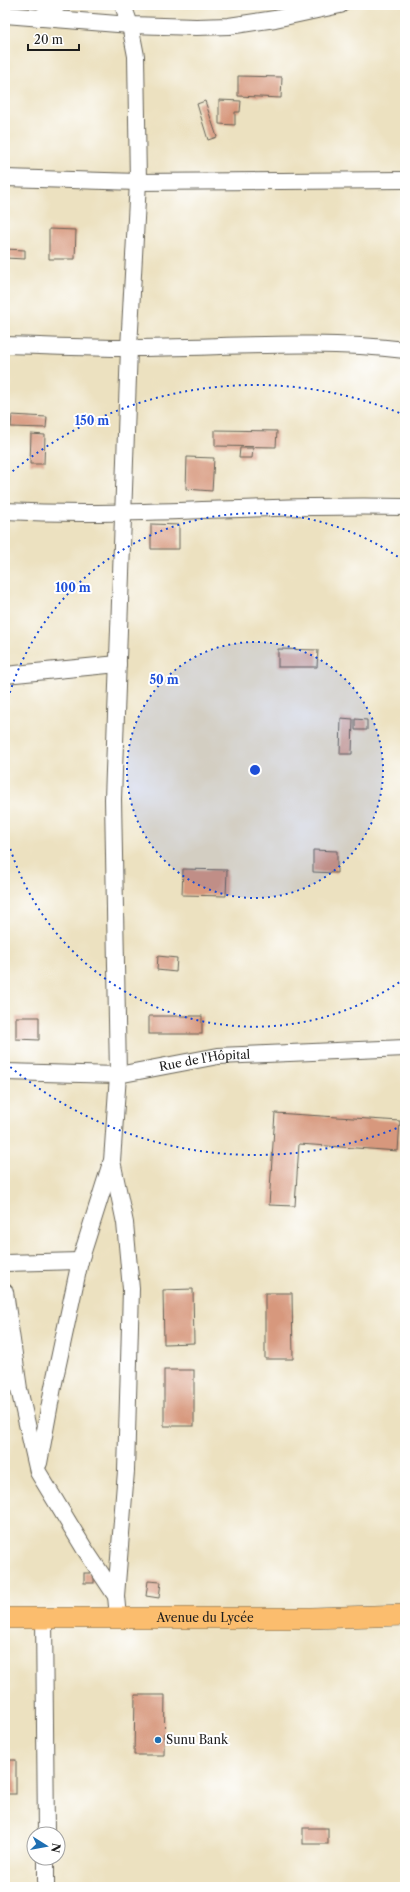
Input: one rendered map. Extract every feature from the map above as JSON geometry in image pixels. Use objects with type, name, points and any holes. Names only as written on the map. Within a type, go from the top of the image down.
[{"type":"main road","name":"Avenue du Lycée","points":[[5,1618],[311,1618],[405,1615]]},
{"type":"street","points":[[39,18],[58,5]]},
{"type":"street","points":[[38,1472],[52,1387],[80,1261],[112,1162],[118,1075],[113,799],[129,348],[138,182],[136,56],[130,25],[123,5]]},
{"type":"street","points":[[5,15],[130,25],[189,27],[229,26],[275,19],[340,5]]},
{"type":"street","points":[[5,178],[138,182],[405,180]]},
{"type":"street","points":[[5,345],[129,348],[286,345],[377,347],[405,350]]},
{"type":"street","points":[[5,510],[60,514],[124,514],[212,510],[405,508]]},
{"type":"street","points":[[5,675],[118,664]]},
{"type":"street","name":"Rue de l'Hôpital","points":[[5,1072],[118,1075],[218,1056],[405,1048]]},
{"type":"street","points":[[112,1162],[125,1223],[131,1289],[126,1471],[116,1596],[118,1617]]},
{"type":"street","points":[[5,1263],[80,1261]]},
{"type":"street","points":[[5,1292],[20,1389],[38,1472],[84,1548],[116,1596]]},
{"type":"street","points":[[44,1617],[46,1826]]},
{"type":"street","points":[[46,1866],[46,1887]]},
{"type":"building","points":[[238,76],[282,77],[281,98],[238,96]]},
{"type":"building","points":[[219,100],[241,101],[240,112],[235,112],[235,125],[219,124]]},
{"type":"building","points":[[205,101],[217,137],[208,140],[197,104]]},
{"type":"building","points":[[49,229],[76,230],[75,259],[49,259]]},
{"type":"building","points":[[5,249],[25,250],[25,259],[5,258]]},
{"type":"building","points":[[12,415],[47,417],[46,428],[11,427]]},
{"type":"building","points":[[215,430],[277,431],[276,447],[215,446]]},
{"type":"building","points":[[31,434],[45,435],[44,464],[30,464]]},
{"type":"building","points":[[240,448],[253,448],[252,458],[239,458]]},
{"type":"building","points":[[187,457],[214,458],[212,491],[186,489]]},
{"type":"building","points":[[151,524],[179,525],[179,549],[151,549]]},
{"type":"building","points":[[278,649],[318,650],[317,667],[278,667]]},
{"type":"building","points":[[341,718],[353,719],[352,754],[340,754]]},
{"type":"building","points":[[355,719],[367,720],[367,730],[355,730]]},
{"type":"building","points":[[313,850],[337,851],[337,873],[313,872]]},
{"type":"building","points":[[183,869],[227,870],[226,896],[182,895]]},
{"type":"building","points":[[158,956],[177,958],[176,972],[157,970]]},
{"type":"building","points":[[149,1016],[202,1016],[202,1034],[149,1034]]},
{"type":"building","points":[[16,1017],[39,1017],[39,1040],[16,1039]]},
{"type":"building","points":[[275,1113],[400,1121],[398,1151],[299,1144],[295,1206],[269,1205]]},
{"type":"building","points":[[193,1289],[194,1343],[164,1344],[163,1290]]},
{"type":"building","points":[[265,1293],[292,1293],[293,1359],[265,1359]]},
{"type":"building","points":[[164,1370],[194,1370],[194,1426],[164,1426]]},
{"type":"building","points":[[403,1483],[405,1483],[405,1535],[403,1535]]},
{"type":"building","points":[[84,1573],[94,1573],[94,1583],[84,1583]]},
{"type":"building","points":[[148,1581],[161,1582],[159,1598],[146,1596]]},
{"type":"building","points":[[135,1695],[165,1695],[164,1755],[134,1755]]},
{"type":"building","points":[[5,1760],[16,1760],[16,1794],[5,1794]]},
{"type":"building","points":[[303,1828],[328,1828],[328,1844],[303,1844]]},
{"type":"place","name":"Sunu Bank","points":[[158,1740]]}]
